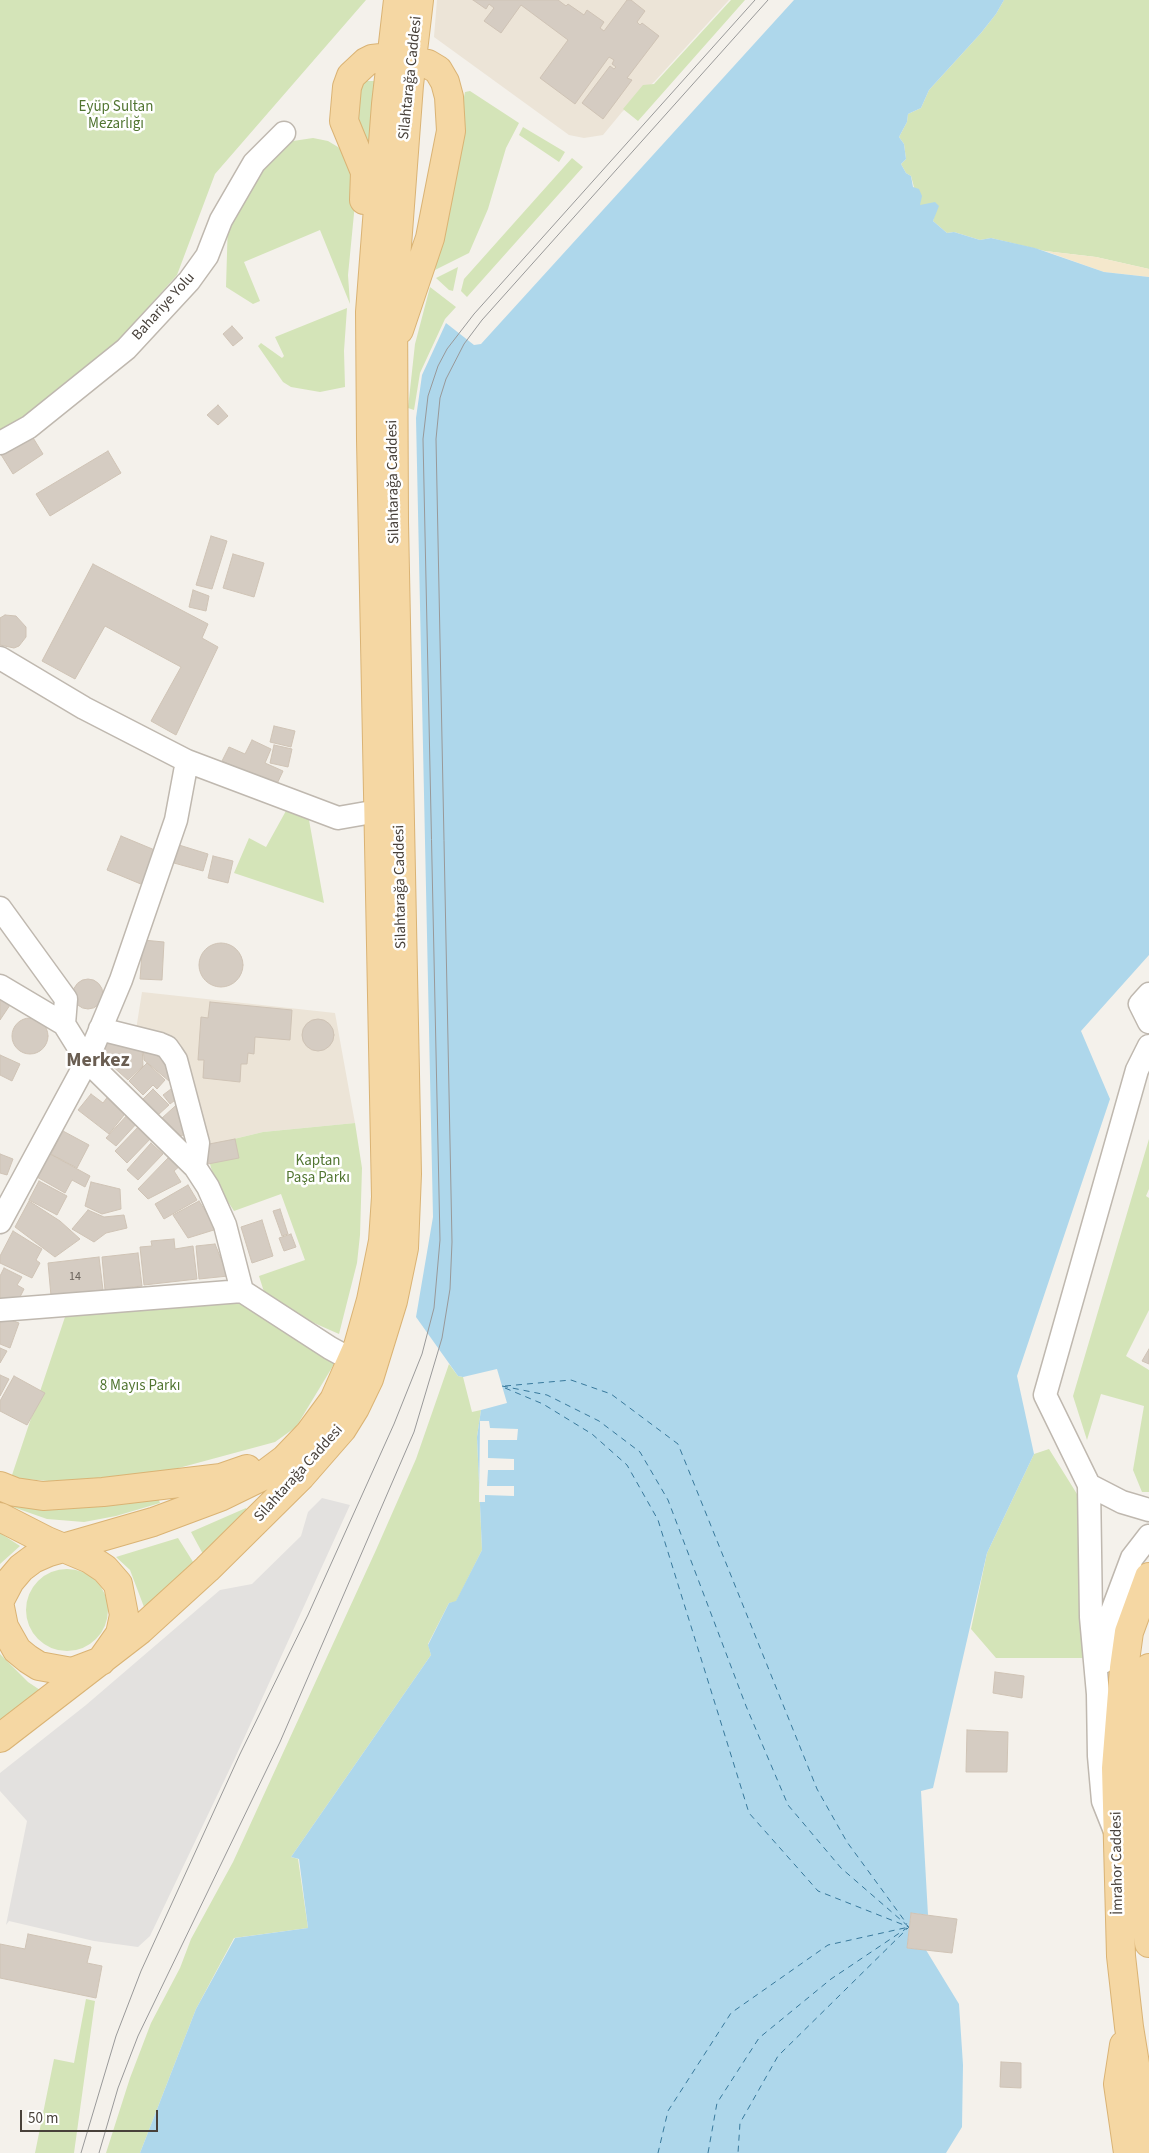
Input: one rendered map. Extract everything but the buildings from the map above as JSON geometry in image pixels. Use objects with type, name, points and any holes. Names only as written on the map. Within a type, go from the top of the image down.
[{"type":"main road","name":"Silahtarağa Caddesi","points":[[101,1661],[208,1569],[280,1498],[342,1429],[369,1379],[393,1301],[404,1240],[407,1164],[392,348],[401,59],[398,0]]},
{"type":"main road","name":"Silahtarağa Caddesi","points":[[0,1600],[21,1568],[33,1559],[63,1548],[153,1522],[220,1497],[274,1468],[297,1448],[334,1400],[352,1360],[371,1300],[385,1222],[370,312],[373,267],[401,59],[419,0]]},
{"type":"main road","points":[[373,267],[362,231],[365,172],[344,121],[346,87],[358,68],[372,58],[401,59],[428,64],[442,76],[450,96],[451,131],[439,200],[428,245],[392,348]]},
{"type":"main road","points":[[0,1486],[15,1492],[43,1496],[169,1485],[221,1478],[297,1448]]},
{"type":"main road","points":[[0,1517],[98,1564],[118,1584],[124,1615],[120,1634],[101,1661],[0,1738]]},
{"type":"main road","name":"İmrahor Caddesi","points":[[1149,1577],[1129,1632],[1124,1668],[1116,1768],[1121,1956],[1149,2150]]},
{"type":"main road","points":[[0,1607],[4,1627],[17,1650],[39,1666],[72,1672],[101,1661]]},
{"type":"main road","name":"İmrahor Caddesi","points":[[1149,1668],[1142,1791],[1142,1859],[1149,1943]]},
{"type":"main road","points":[[1128,2153],[1118,2084],[1122,2053],[1130,2027]]},
{"type":"street","name":"Bahariye Yolu","points":[[0,443],[29,427],[126,349],[189,281],[207,256],[221,220],[254,163],[284,133]]},
{"type":"street","points":[[0,658],[84,708],[188,762],[338,818],[378,811]]},
{"type":"street","points":[[0,1222],[87,1061],[121,980],[176,820],[188,762]]},
{"type":"street","points":[[0,908],[66,999],[64,1024]]},
{"type":"street","points":[[0,986],[64,1024],[87,1061],[195,1166],[208,1187],[225,1225],[242,1291]]},
{"type":"street","points":[[1149,994],[1140,1004],[1149,1022]]},
{"type":"street","points":[[100,1029],[160,1044],[167,1047],[172,1054],[176,1060],[198,1142],[195,1166]]},
{"type":"street","points":[[1118,1838],[1103,1801],[1098,1694],[1091,1617],[1089,1485],[1045,1395],[1137,1070],[1149,1046]]},
{"type":"street","points":[[0,1310],[242,1291],[352,1360]]},
{"type":"street","points":[[1089,1485],[1122,1502],[1149,1510]]},
{"type":"street","points":[[1098,1694],[1111,1614],[1132,1558],[1149,1536]]},
{"type":"street","points":[[1142,1791],[1149,1758]]},
{"type":"shaded area","points":[[437,0],[729,0],[655,81],[622,112],[603,135],[584,138],[569,135],[434,37]]},
{"type":"shaded area","points":[[142,992],[335,1013],[355,1123],[263,1132],[205,1146],[180,1045],[135,1036]]},
{"type":"shaded area","points":[[322,1498],[350,1505],[235,1758],[150,1936],[138,1947],[94,1941],[9,1921],[6,1925],[27,1821],[0,1791],[0,1773],[86,1705],[220,1590],[252,1584],[301,1536],[308,1512]]},
{"type":"green space","name":"Eyüp Sultan Mezarlığı","points":[[0,0],[366,0],[215,174],[177,275],[108,352],[17,427],[0,435]]},
{"type":"green space","points":[[731,0],[745,0],[638,121],[623,109],[643,85],[654,84]]},
{"type":"green space","points":[[1004,0],[1149,0],[1149,269],[1096,257],[1045,251],[991,238],[980,240],[954,232],[947,233],[933,221],[935,213],[930,204],[919,206],[911,176],[906,173],[901,164],[906,159],[904,144],[899,137],[907,122],[908,114],[921,108],[929,90],[981,33]]},
{"type":"green space","points":[[364,81],[375,81],[371,143],[369,144],[357,124],[360,85]]},
{"type":"green space","points":[[470,91],[519,123],[506,148],[488,209],[469,253],[435,270],[458,164],[464,97],[465,92]]},
{"type":"green space","points":[[523,127],[565,152],[559,162],[519,135]]},
{"type":"green space","points":[[313,138],[328,141],[338,147],[349,159],[357,183],[348,275],[350,304],[320,230],[244,262],[260,301],[253,304],[226,287],[228,220],[277,150],[293,141]]},
{"type":"green space","points":[[572,158],[583,167],[467,297],[461,291],[464,279]]},
{"type":"green space","points":[[458,267],[453,291],[449,290],[436,278]]},
{"type":"green space","points":[[430,287],[456,307],[445,319],[420,373],[414,410],[408,408],[415,344]]},
{"type":"green space","points":[[347,308],[344,351],[345,387],[320,392],[291,387],[283,382],[258,346],[261,343],[282,358],[284,356],[275,337]]},
{"type":"green space","points":[[287,809],[309,820],[324,903],[234,873],[249,838],[266,847]]},
{"type":"green space","name":"Kaptan Paşa Parkı","points":[[355,1123],[362,1168],[360,1235],[357,1263],[339,1334],[305,1319],[265,1295],[259,1276],[305,1260],[281,1194],[234,1211],[215,1182],[205,1146],[263,1132]]},
{"type":"green space","points":[[1149,1139],[1149,1189],[1146,1196],[1149,1198],[1149,1310],[1126,1356],[1149,1370],[1149,1492],[1142,1492],[1133,1470],[1144,1406],[1101,1394],[1087,1440],[1073,1396]]},
{"type":"green space","name":"8 Mayıs Parkı","points":[[244,1287],[339,1356],[296,1427],[275,1442],[175,1469],[74,1483],[11,1478],[67,1311]]},
{"type":"green space","points":[[449,1364],[458,1376],[463,1377],[472,1412],[481,1410],[477,1437],[482,1550],[456,1602],[449,1603],[428,1644],[431,1655],[291,1857],[298,1859],[308,1928],[234,1938],[196,2009],[140,2153],[106,2153],[130,2078],[151,2023],[180,1968],[191,1939],[233,1862],[376,1550],[416,1459]]},
{"type":"green space","points":[[1049,1449],[1077,1494],[1083,1658],[996,1658],[971,1629],[987,1553],[1034,1454]]},
{"type":"green space","points":[[158,1498],[160,1503],[116,1516],[84,1522],[47,1519],[10,1506],[79,1508]]},
{"type":"green space","points":[[246,1508],[249,1513],[204,1556],[191,1532]]},
{"type":"green space","points":[[0,1533],[20,1546],[0,1564]]},
{"type":"green space","points":[[178,1538],[195,1565],[144,1607],[130,1570],[116,1557]]},
{"type":"green space","points":[[67,1569],[83,1572],[96,1581],[105,1594],[108,1610],[105,1626],[96,1639],[83,1648],[67,1651],[51,1648],[38,1639],[29,1626],[26,1610],[29,1594],[38,1581],[51,1572]]},
{"type":"green space","points":[[0,1654],[28,1682],[43,1692],[0,1727]]},
{"type":"green space","points":[[86,1999],[95,2001],[74,2153],[35,2153],[54,2059],[74,2063]]},
{"type":"sand","points":[[1045,251],[1096,257],[1149,269],[1149,277],[1104,272]]},
{"type":"water","points":[[794,0],[1004,0],[981,33],[929,90],[921,108],[908,114],[907,122],[899,137],[904,144],[906,159],[901,164],[906,173],[911,176],[913,187],[919,189],[922,196],[920,205],[935,202],[939,206],[933,221],[947,233],[954,232],[980,240],[991,238],[1035,248],[1104,272],[1149,277],[1149,955],[1081,1031],[1110,1099],[1017,1376],[1034,1454],[987,1553],[933,1788],[921,1791],[928,1915],[911,1913],[907,1948],[926,1950],[959,2004],[963,2065],[962,2127],[946,2153],[140,2153],[196,2009],[235,1938],[308,1928],[299,1859],[291,1857],[431,1655],[428,1645],[449,1603],[456,1601],[482,1550],[477,1437],[481,1410],[507,1403],[497,1369],[463,1377],[458,1376],[416,1317],[433,1217],[416,418],[422,375],[446,323],[474,345],[481,344]]},
{"type":"pier","points":[[480,1421],[489,1421],[490,1428],[518,1429],[517,1440],[488,1440],[488,1458],[514,1459],[514,1470],[488,1470],[487,1486],[514,1486],[514,1496],[485,1495],[485,1502],[479,1502]]},
{"type":"ferry route","points":[[505,1386],[571,1380],[611,1394],[678,1444],[817,1789],[847,1842],[907,1924]]},
{"type":"ferry route","points":[[502,1386],[547,1395],[599,1421],[640,1452],[668,1500],[746,1706],[788,1805],[841,1868],[909,1927],[828,1945],[731,2013],[668,2111],[658,2153]]},
{"type":"ferry route","points":[[505,1388],[543,1404],[592,1434],[627,1465],[658,1520],[749,1813],[818,1891],[909,1927],[778,2056],[740,2123],[738,2153]]},
{"type":"ferry route","points":[[708,2153],[717,2103],[759,2038],[831,1979],[907,1928]]},
{"type":"tram line","points":[[81,2153],[116,2036],[141,1971],[240,1754],[308,1615],[394,1424],[422,1354],[434,1308],[440,1240],[423,439],[428,396],[438,366],[447,349],[474,314],[755,0]]},
{"type":"tram line","points":[[99,2153],[118,2088],[138,2036],[280,1742],[414,1432],[442,1338],[450,1289],[452,1242],[436,439],[440,398],[446,379],[464,344],[482,320],[768,0]]},
{"type":"district","name":"Merkez","points":[[98,1062]]}]
